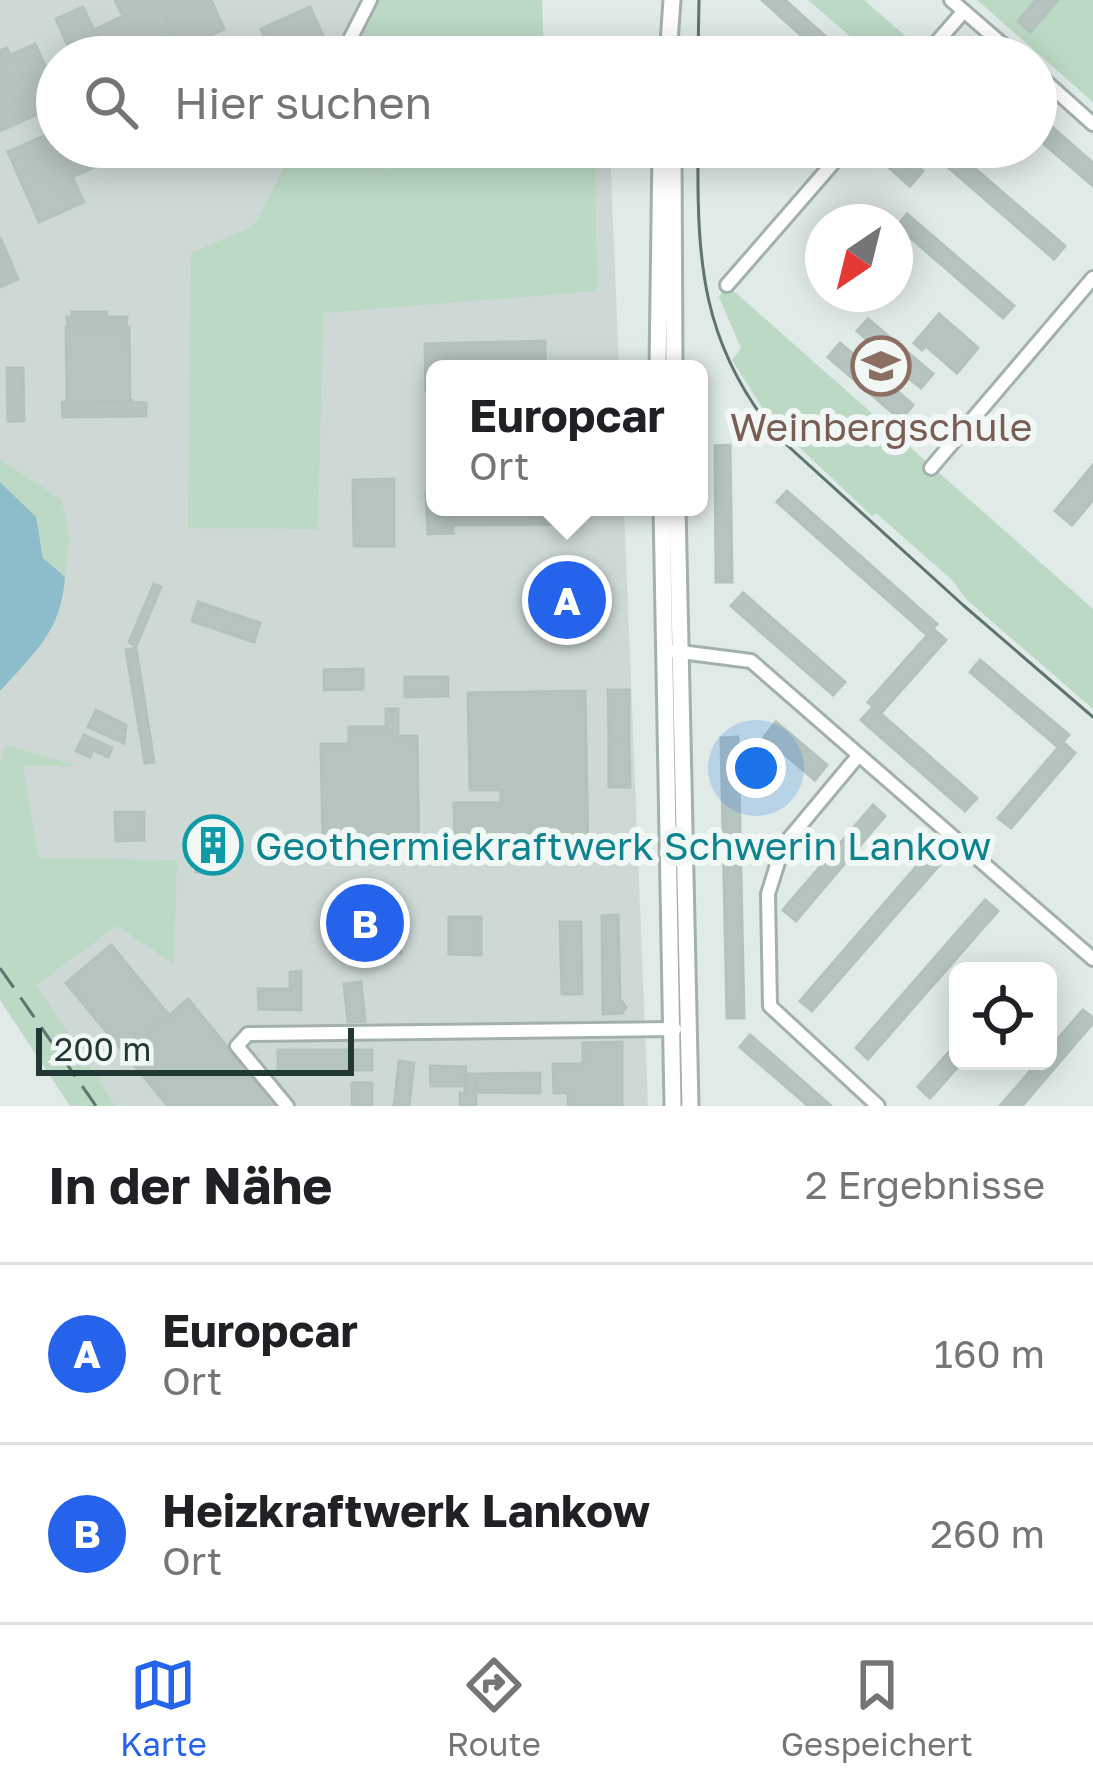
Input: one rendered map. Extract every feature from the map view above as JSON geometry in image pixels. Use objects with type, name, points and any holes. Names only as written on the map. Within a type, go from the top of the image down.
[{"type":"street","points":[[352,36],[370,0]]},
{"type":"street","points":[[671,36],[676,0]]},
{"type":"street","points":[[676,0],[677,36]]},
{"type":"street","points":[[951,0],[993,36]]},
{"type":"street","points":[[942,36],[964,11]]},
{"type":"street","points":[[1057,92],[1093,124]]},
{"type":"street","points":[[658,360],[661,168]]},
{"type":"street","points":[[673,168],[674,360]]},
{"type":"street","points":[[727,286],[829,168]]},
{"type":"street","points":[[931,468],[1093,278]]},
{"type":"street","points":[[663,516],[673,651]]},
{"type":"street","points":[[673,1106],[680,1030],[673,651],[677,516]]},
{"type":"street","points":[[673,651],[751,661],[1093,959]]},
{"type":"street","points":[[859,756],[783,846],[768,894],[770,1006],[878,1106]]},
{"type":"street","points":[[287,1106],[237,1046],[248,1034],[680,1030]]},
{"type":"street","points":[[680,1030],[690,1106]]},
{"type":"shaded area","points":[[0,0],[542,0],[543,36],[36,36],[36,168],[611,168],[619,360],[426,360],[426,516],[624,516],[648,1106],[116,1106],[0,933]]},
{"type":"green space","points":[[370,0],[542,0],[543,36],[352,36]]},
{"type":"green space","points":[[808,0],[864,0],[905,36],[850,36]]},
{"type":"green space","points":[[977,0],[1093,0],[1093,102],[1057,70],[1057,36],[1018,36]]},
{"type":"green space","points":[[284,168],[387,168],[362,180],[390,168],[595,168],[597,291],[323,313],[318,529],[188,528],[191,253],[254,226]]},
{"type":"green space","points":[[727,285],[1093,609],[1093,709],[876,513],[872,516],[763,409],[732,360],[741,348],[719,297]]},
{"type":"green space","points":[[0,459],[62,500],[69,537],[65,577],[43,558],[29,516],[0,482]]},
{"type":"green space","points":[[6,745],[77,766],[23,766],[39,858],[177,860],[174,964],[117,926],[36,985],[116,1106],[70,1106],[0,1000],[0,762]]},
{"type":"water","points":[[0,482],[36,517],[43,558],[65,577],[52,627],[0,691]]},
{"type":"building","points":[[115,0],[158,0],[174,36],[97,36],[94,30],[123,16]]},
{"type":"building","points":[[159,0],[211,0],[224,29],[209,36],[174,36]]},
{"type":"building","points":[[762,0],[785,0],[825,36],[802,36]]},
{"type":"building","points":[[1036,0],[1058,0],[1030,32],[1018,21]]},
{"type":"building","points":[[83,7],[97,36],[64,36],[56,19]]},
{"type":"building","points":[[310,7],[323,36],[264,36],[261,29]]},
{"type":"building","points":[[36,46],[36,115],[0,131],[0,51],[7,48],[10,55]]},
{"type":"building","points":[[1057,131],[1093,163],[1093,186],[1057,155]]},
{"type":"building","points":[[36,139],[36,168],[92,168],[72,177],[84,202],[39,222],[8,152]]},
{"type":"building","points":[[890,168],[923,171],[910,186]]},
{"type":"building","points":[[949,168],[974,168],[1065,246],[1054,259]]},
{"type":"building","points":[[913,219],[1014,306],[1003,318],[913,240]]},
{"type":"building","points":[[0,237],[18,279],[0,287]]},
{"type":"building","points":[[72,312],[127,317],[126,327],[68,328],[67,317],[72,318]]},
{"type":"building","points":[[939,314],[978,348],[957,373],[926,346],[922,350],[914,343]]},
{"type":"building","name":"Weinbergschule","points":[[868,319],[933,374],[921,388],[906,376],[895,389],[913,405],[901,420],[828,357],[840,343],[859,359],[872,344],[857,331]]},
{"type":"building","points":[[129,327],[130,400],[134,401],[61,403],[67,401],[66,328]]},
{"type":"building","points":[[545,341],[545,360],[426,360],[426,391],[425,344]]},
{"type":"building","points":[[7,368],[23,368],[24,421],[8,421]]},
{"type":"building","points":[[62,403],[146,403],[146,416],[63,417]]},
{"type":"building","points":[[730,445],[732,582],[716,582],[715,446]]},
{"type":"building","points":[[1093,465],[1093,500],[1072,525],[1055,511]]},
{"type":"building","points":[[394,479],[394,546],[354,546],[353,480]]},
{"type":"building","points":[[787,491],[937,624],[927,635],[777,502]]},
{"type":"building","points":[[427,516],[452,516],[453,533],[428,534]]},
{"type":"building","points":[[453,516],[575,516],[575,524],[453,525]]},
{"type":"building","points":[[154,584],[161,587],[136,646],[129,642]]},
{"type":"building","points":[[608,593],[608,616],[526,618],[525,595]]},
{"type":"building","points":[[743,593],[845,682],[833,695],[731,606]]},
{"type":"building","points":[[198,602],[260,623],[254,642],[192,621]]},
{"type":"building","points":[[933,629],[946,640],[881,713],[868,702]]},
{"type":"building","points":[[136,648],[154,762],[145,763],[126,650]]},
{"type":"building","points":[[980,660],[1069,735],[1058,747],[970,672]]},
{"type":"building","points":[[363,669],[363,689],[324,690],[324,670]]},
{"type":"building","points":[[405,677],[448,677],[448,696],[405,697]]},
{"type":"building","points":[[608,690],[629,690],[629,738],[609,739]]},
{"type":"building","points":[[585,691],[588,850],[455,852],[454,803],[501,803],[501,790],[470,790],[468,693]]},
{"type":"building","points":[[873,707],[977,798],[965,811],[861,720]]},
{"type":"building","points":[[386,709],[398,709],[398,736],[417,736],[419,854],[361,855],[361,847],[323,847],[321,744],[349,744],[349,727],[386,727]]},
{"type":"building","points":[[96,710],[126,725],[124,743],[88,727]]},
{"type":"building","points":[[776,722],[827,765],[815,780],[764,737]]},
{"type":"building","points":[[84,735],[112,748],[108,757],[93,750],[90,757],[76,751]]},
{"type":"building","points":[[738,737],[744,1018],[727,1018],[721,738]]},
{"type":"building","points":[[629,738],[630,787],[609,787],[609,739]]},
{"type":"building","points":[[1063,742],[1075,753],[1011,828],[998,818]]},
{"type":"building","points":[[873,805],[885,816],[796,921],[783,910]]},
{"type":"building","points":[[115,812],[144,812],[144,840],[116,841]]},
{"type":"building","name":"Geothermiekraftwerk Schwerin Lankow","points":[[195,825],[231,825],[231,866],[221,866],[221,872],[196,872]]},
{"type":"building","points":[[929,852],[941,863],[812,1011],[800,1001]]},
{"type":"building","points":[[985,900],[998,911],[868,1059],[856,1048]]},
{"type":"building","points":[[350,903],[398,903],[401,953],[349,954],[349,950],[331,946],[331,911]]},
{"type":"building","points":[[618,915],[620,999],[626,1007],[622,1013],[603,1014],[602,916]]},
{"type":"building","points":[[449,917],[481,917],[481,955],[449,954]]},
{"type":"building","points":[[560,922],[581,922],[582,994],[562,994]]},
{"type":"building","points":[[111,945],[169,1015],[125,1054],[66,983]]},
{"type":"building","points":[[301,971],[301,1010],[259,1009],[258,989],[290,989],[290,972]]},
{"type":"building","points":[[361,982],[365,1021],[348,1022],[344,984]]},
{"type":"building","points":[[188,999],[276,1106],[168,1106],[125,1054]]},
{"type":"building","points":[[1083,1010],[1093,1018],[1057,1065],[1057,1040]]},
{"type":"building","points":[[750,1035],[831,1106],[808,1106],[740,1047]]},
{"type":"building","points":[[622,1042],[622,1106],[568,1106],[568,1093],[554,1093],[553,1064],[583,1064],[583,1043]]},
{"type":"building","points":[[278,1050],[372,1050],[372,1070],[278,1070]]},
{"type":"building","points":[[949,1052],[949,1070],[955,1070],[930,1098],[918,1087]]},
{"type":"building","points":[[399,1061],[414,1063],[409,1106],[394,1106]]},
{"type":"building","points":[[430,1066],[466,1067],[465,1086],[431,1086]]},
{"type":"building","points":[[1031,1070],[1053,1070],[1022,1106],[1000,1106]]},
{"type":"building","points":[[540,1073],[540,1093],[476,1092],[475,1074]]},
{"type":"building","points":[[465,1074],[475,1074],[476,1106],[460,1106]]},
{"type":"building","points":[[352,1083],[372,1083],[372,1106],[352,1106]]},
{"type":"tram line","points":[[698,36],[699,0]]},
{"type":"tram line","points":[[698,168],[699,227],[709,300],[732,368],[752,402],[777,436],[1093,717]]},
{"type":"railway","points":[[0,968],[96,1106]]},
{"type":"place","name":"Weinbergschule","points":[[881,366]]},
{"type":"place","name":"Europcar","points":[[567,600]]},
{"type":"place","name":"Geothermiekraftwerk Schwerin Lankow","points":[[213,845]]},
{"type":"place","name":"Heizkraftwerk Lankow","points":[[365,923]]}]
